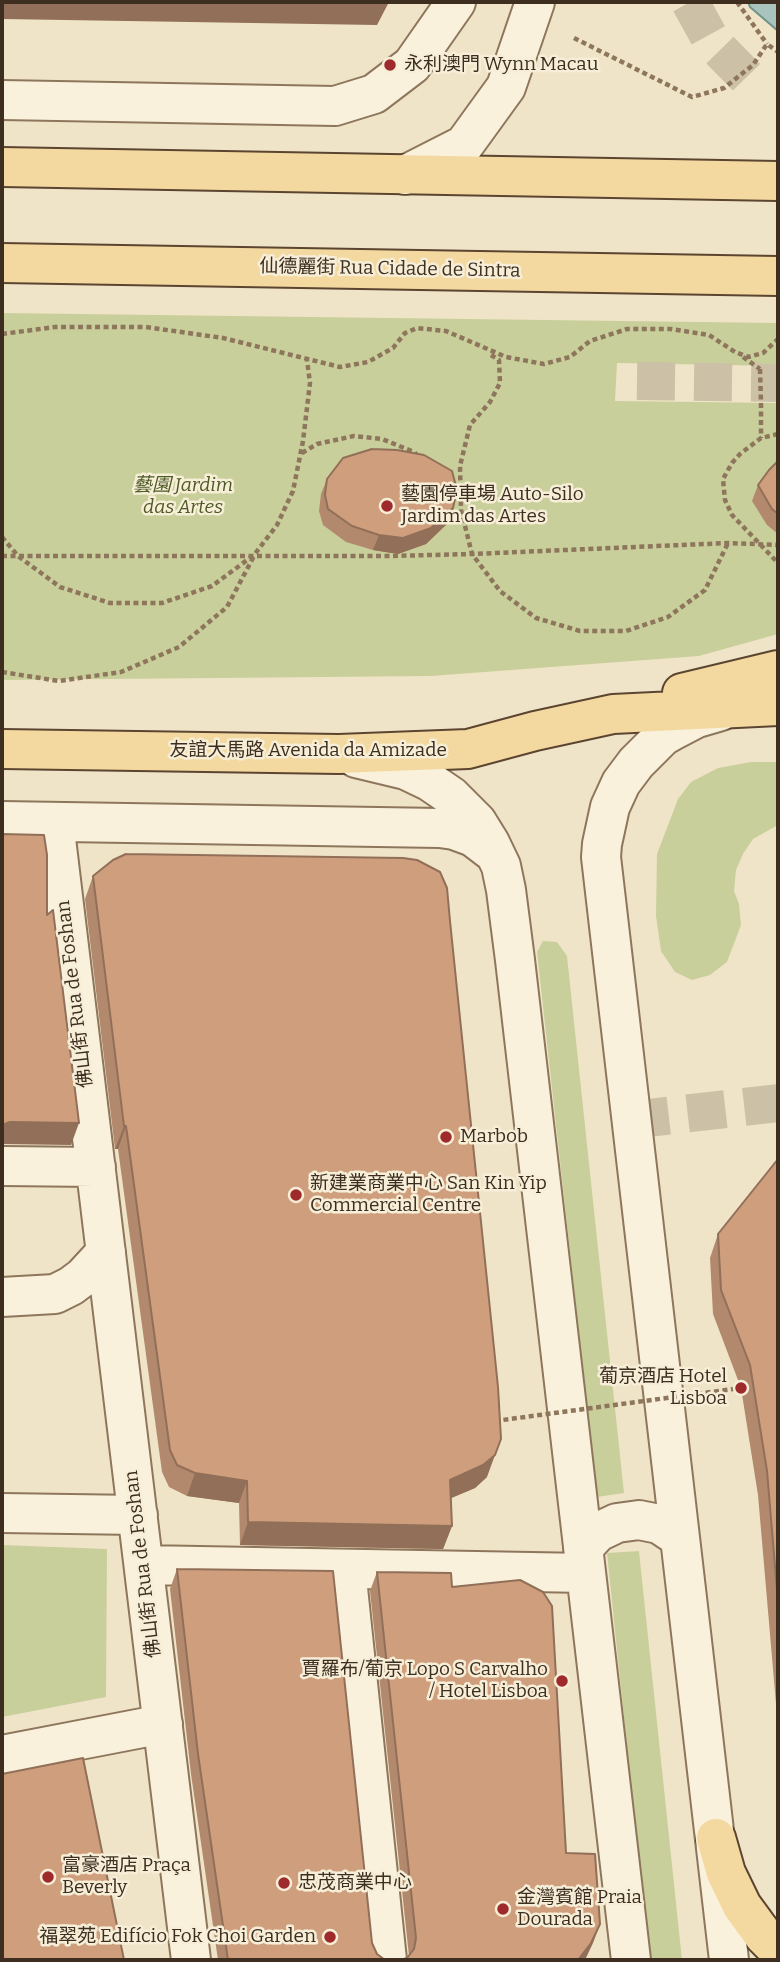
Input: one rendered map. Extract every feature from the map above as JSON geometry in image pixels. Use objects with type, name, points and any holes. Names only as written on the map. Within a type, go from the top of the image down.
[{"type":"main road","points":[[12,165],[778,181]]},
{"type":"main road","points":[[714,180],[778,203]]},
{"type":"main road","name":"仙德麗街 Rua Cidade de Sintra","points":[[2,263],[778,276]]},
{"type":"main road","points":[[612,714],[694,690],[778,670]]},
{"type":"main road","name":"友誼大馬路 Avenida da Amizade","points":[[2,749],[339,754],[468,749],[535,730],[612,714],[763,707]]},
{"type":"main road","points":[[716,1838],[726,1873],[742,1906],[778,1950]]},
{"type":"street","points":[[2,100],[335,106],[374,94],[412,65],[456,2]]},
{"type":"street","points":[[405,175],[464,145],[506,87],[532,9]]},
{"type":"street","points":[[729,1960],[602,870],[602,844],[607,820],[621,783],[663,736],[685,723],[721,710],[763,707]]},
{"type":"street","points":[[339,754],[406,770],[441,788],[470,813],[484,832],[501,866],[513,948],[631,1960]]},
{"type":"street","points":[[2,821],[440,828],[473,837],[496,855]]},
{"type":"street","name":"佛山街 Rua de Foshan","points":[[54,822],[191,1960]]},
{"type":"street","points":[[2,1166],[96,1167]]},
{"type":"street","points":[[55,1294],[83,1277],[106,1252]]},
{"type":"street","points":[[2,1297],[55,1294],[74,1298],[114,1318]]},
{"type":"street","points":[[2,1513],[138,1516]]},
{"type":"street","points":[[584,1560],[598,1532],[617,1523],[639,1520],[659,1524],[680,1538]]},
{"type":"street","points":[[144,1565],[346,1569],[584,1560]]},
{"type":"street","points":[[346,1569],[387,1960]]},
{"type":"street","points":[[2,1755],[163,1724]]},
{"type":"path","points":[[737,2],[767,44],[778,52]]},
{"type":"path","points":[[532,9],[692,97],[724,88],[753,65],[767,44]]},
{"type":"path","points":[[2,334],[55,327],[146,327],[223,338],[340,367],[368,362],[393,348],[405,333],[418,328],[446,331],[506,358],[544,365],[570,357],[590,341],[627,329],[671,329],[709,335],[760,369],[761,438]]},
{"type":"path","points":[[735,352],[748,357],[763,353],[778,339]]},
{"type":"path","points":[[483,349],[499,360],[500,383],[491,402],[470,425],[460,466],[461,510],[472,554],[500,591],[536,618],[580,631],[626,631],[668,617],[705,590],[728,543]]},
{"type":"path","points":[[2,672],[59,681],[121,672],[178,647],[227,607],[254,555],[277,525],[293,491],[301,454],[310,383],[307,360]]},
{"type":"path","points":[[778,434],[761,438],[740,454],[723,479],[725,500],[732,515],[778,563]]},
{"type":"path","points":[[301,454],[317,444],[354,436],[382,439],[414,452],[421,459]]},
{"type":"path","points":[[2,537],[18,556],[60,587],[110,603],[162,603],[212,586],[254,555]]},
{"type":"path","points":[[2,556],[472,554],[728,543],[778,545]]},
{"type":"path","points":[[390,555],[400,546]]},
{"type":"path","points":[[491,1421],[741,1388]]},
{"type":"green space","name":"藝園 Jardim das Artes","points":[[2,313],[778,323],[778,366],[617,363],[615,401],[778,403],[778,634],[699,656],[431,676],[2,680]]},
{"type":"green space","points":[[751,762],[778,762],[778,825],[753,839],[736,870],[734,891],[739,904],[741,925],[727,962],[710,975],[692,980],[675,972],[661,951],[656,916],[657,854],[678,799],[691,782],[718,768]]},
{"type":"green space","points":[[543,941],[557,942],[567,956],[624,1493],[597,1497],[537,952]]},
{"type":"green space","points":[[2,1545],[107,1549],[106,1697],[2,1717]]},
{"type":"green space","points":[[639,1551],[682,1960],[649,1960],[607,1553]]},
{"type":"water","points":[[748,2],[778,2],[778,31],[750,7]]},
{"type":"building","points":[[372,449],[424,455],[452,471],[457,490],[453,508],[431,528],[403,538],[379,535],[352,526],[328,509],[325,495],[327,479],[343,458]]},
{"type":"building","points":[[778,461],[778,514],[772,509],[758,485]]},
{"type":"building","points":[[2,834],[44,835],[47,855],[47,915],[53,910],[79,1123],[10,1122],[2,1125]]},
{"type":"building","name":"新建業商業中心 San Kin Yip Commercial Centre","points":[[126,854],[403,858],[417,860],[440,872],[447,888],[501,1439],[495,1455],[483,1465],[450,1480],[452,1526],[248,1522],[247,1481],[195,1473],[177,1465],[170,1450],[124,1126],[93,876],[113,860]]},
{"type":"building","points":[[778,1159],[778,1602],[767,1471],[750,1365],[721,1290],[718,1234]]},
{"type":"building","points":[[177,1569],[333,1571],[372,1943],[377,1954],[385,1960],[228,1960],[198,1754]]},
{"type":"building","points":[[377,1572],[451,1573],[452,1587],[520,1580],[543,1592],[552,1606],[566,1853],[595,1854],[600,1924],[591,1943],[578,1960],[401,1960],[407,1958],[414,1949],[416,1938]]},
{"type":"building","name":"富豪酒店 Praça Beverly","points":[[83,1758],[124,1960],[2,1960],[2,1774]]},
{"type":"tunnel","points":[[690,2],[712,42],[755,86]]},
{"type":"tunnel","points":[[637,381],[778,383]]},
{"type":"tunnel","points":[[631,1120],[778,1103]]},
{"type":"place","name":"永利澳門 Wynn Macau","points":[[390,65]]},
{"type":"place","name":"藝園停車場 Auto-Silo Jardim das Artes","points":[[387,506]]},
{"type":"place","name":"Marbob","points":[[446,1137]]},
{"type":"place","name":"新建業商業中心 San Kin Yip Commercial Centre","points":[[296,1195]]},
{"type":"place","name":"葡京酒店 Hotel Lisboa","points":[[741,1388]]},
{"type":"place","name":"賈羅布/葡京 Lopo S Carvalho / Hotel Lisboa","points":[[562,1681]]},
{"type":"place","name":"富豪酒店 Praça Beverly","points":[[48,1877]]},
{"type":"place","name":"忠茂商業中心","points":[[284,1883]]},
{"type":"place","name":"金灣賓館 Praia Dourada","points":[[503,1909]]},
{"type":"place","name":"福翠苑 Edifício Fok Choi Garden","points":[[330,1937]]}]
